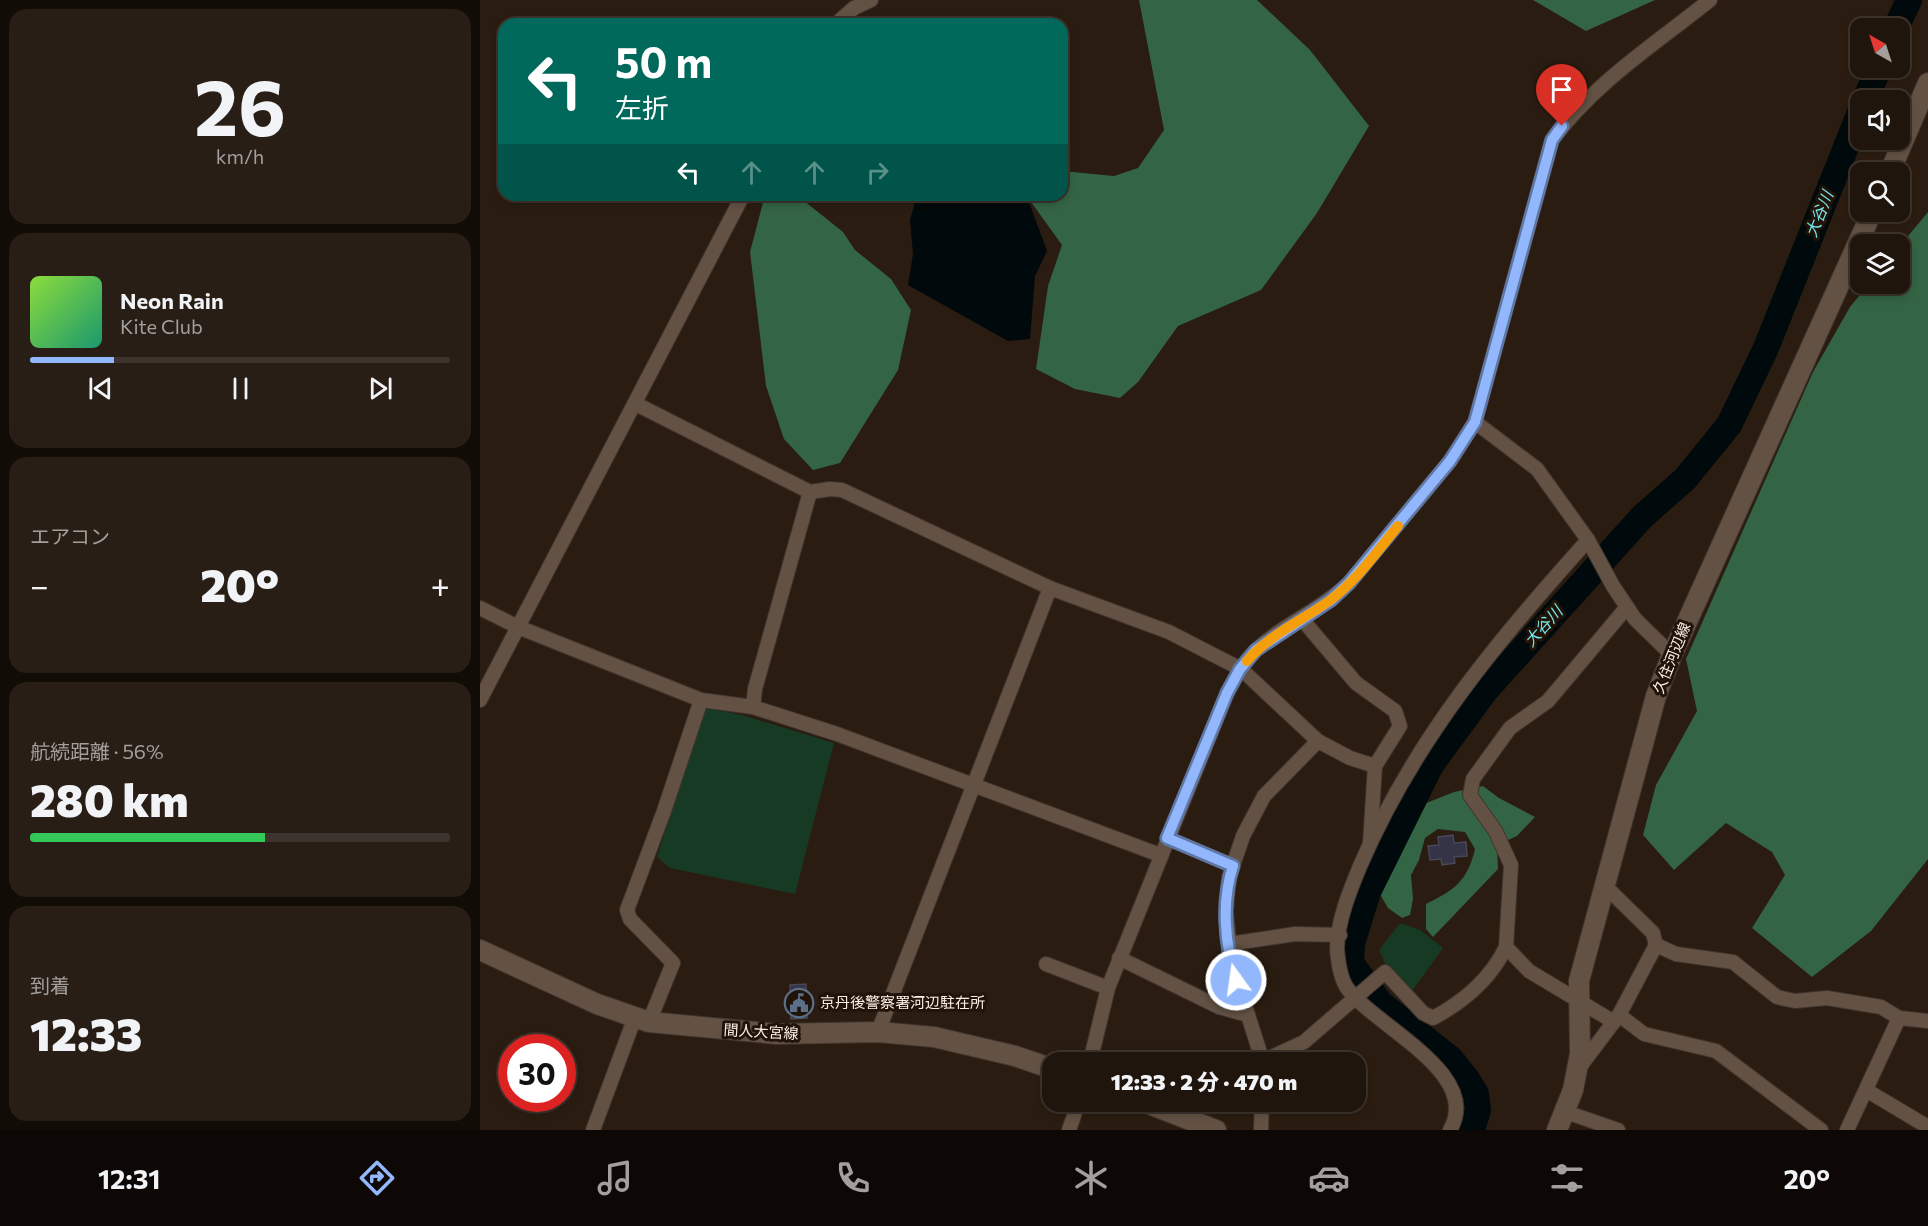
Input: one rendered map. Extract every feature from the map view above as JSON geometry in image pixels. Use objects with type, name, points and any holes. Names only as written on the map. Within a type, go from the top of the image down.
[{"type":"main road","points":[[1894,162],[1928,83]]},
{"type":"main road","name":"久住河辺線","points":[[1562,1121],[1580,1054],[1579,981],[1656,696],[1672,655],[1867,222]]},
{"type":"main road","name":"間人大宮線","points":[[480,950],[597,1004],[642,1019],[777,1034],[878,1032],[934,1037],[1015,1056],[1042,1065]]},
{"type":"main road","points":[[1169,1112],[1216,1130]]},
{"type":"street","points":[[843,18],[854,8],[871,0]]},
{"type":"street","points":[[1092,1052],[1107,988],[1227,693],[1240,669],[1256,650],[1331,600],[1349,583],[1450,461],[1475,422],[1552,140],[1573,112],[1600,86],[1710,0]]},
{"type":"street","points":[[480,700],[740,201]]},
{"type":"street","points":[[636,404],[810,492],[842,490],[1050,588],[1169,632],[1240,669],[1318,741],[1350,758],[1375,766]]},
{"type":"street","points":[[1475,422],[1537,469],[1588,540],[1635,620],[1672,655]]},
{"type":"street","points":[[753,707],[755,689],[810,492]]},
{"type":"street","points":[[1450,1130],[1457,1118],[1456,1097],[1451,1084],[1436,1066],[1359,994],[1346,987],[1340,972],[1337,947],[1352,886],[1389,802],[1477,668],[1588,540]]},
{"type":"street","points":[[878,1032],[1050,588]]},
{"type":"street","points":[[1284,1052],[1304,1042],[1384,972],[1423,1013],[1433,1018],[1450,1010],[1480,984],[1506,948],[1511,865],[1496,832],[1470,795],[1473,779],[1510,728],[1548,701],[1627,607]]},
{"type":"street","points":[[480,608],[518,627],[701,700],[753,707],[837,734],[1160,855]]},
{"type":"street","points":[[1301,618],[1356,683],[1395,711],[1400,726],[1375,766],[1370,843]]},
{"type":"street","points":[[592,1130],[642,1019],[673,963],[630,919],[627,910],[664,811],[701,700]]},
{"type":"street","points":[[1260,1052],[1231,962],[1228,944],[1226,911],[1233,866],[1243,836],[1264,796],[1318,741]]},
{"type":"street","points":[[1167,838],[1233,866]]},
{"type":"street","points":[[1577,1070],[1617,1019],[1656,945],[1653,933],[1606,887]]},
{"type":"street","points":[[1228,944],[1295,934],[1340,935]]},
{"type":"street","points":[[1656,945],[1676,954],[1732,962],[1777,997],[1795,1001],[1827,998],[1881,1007],[1899,1018],[1928,1020]]},
{"type":"street","points":[[1506,948],[1529,971],[1644,1034],[1716,1051],[1821,1130]]},
{"type":"street","points":[[1119,958],[1219,1007],[1248,1015]]},
{"type":"street","points":[[1046,964],[1107,988]]},
{"type":"street","points":[[1847,1130],[1899,1018]]},
{"type":"street","points":[[1866,1090],[1928,1126]]},
{"type":"street","points":[[1070,1130],[1076,1112]]},
{"type":"street","points":[[1261,1130],[1262,1112]]},
{"type":"street","points":[[1562,1121],[1618,1130]]},
{"type":"green space","points":[[1139,0],[1257,0],[1310,50],[1369,126],[1317,213],[1261,290],[1178,326],[1138,382],[1120,398],[1075,389],[1036,369],[1048,286],[1062,245],[1030,201],[1068,201],[1068,172],[1114,176],[1138,168],[1164,130]]},
{"type":"green space","points":[[1533,0],[1655,0],[1586,31]]},
{"type":"green space","points":[[763,201],[804,201],[843,232],[855,250],[891,279],[911,310],[898,370],[840,463],[813,470],[784,439],[766,386],[750,252]]},
{"type":"green space","points":[[1928,212],[1928,859],[1871,931],[1812,977],[1752,928],[1785,875],[1772,852],[1726,823],[1674,870],[1643,835],[1656,785],[1697,711],[1686,659],[1813,372],[1850,307],[1861,294],[1910,294],[1910,234]]},
{"type":"green space","points":[[705,708],[742,715],[834,743],[795,894],[670,868],[657,857]]},
{"type":"green space","points":[[1483,786],[1499,798],[1535,817],[1517,836],[1497,845],[1498,869],[1433,937],[1426,929],[1426,904],[1452,889],[1468,870],[1475,849],[1465,832],[1438,829],[1425,838],[1419,860],[1411,875],[1413,899],[1410,915],[1402,918],[1388,908],[1377,889],[1419,806],[1454,792]]},
{"type":"green space","points":[[1400,923],[1420,930],[1443,948],[1412,991],[1387,968],[1379,950]]},
{"type":"shaded area","points":[[915,201],[1025,201],[1030,205],[1047,251],[1035,276],[1030,339],[1008,341],[908,285],[913,254],[910,220]]},
{"type":"building","points":[[1453,835],[1454,843],[1466,842],[1467,856],[1454,857],[1455,863],[1442,865],[1441,859],[1430,860],[1428,846],[1439,845],[1438,837]]},
{"type":"building","points":[[806,984],[807,1018],[791,1019],[790,985]]},
{"type":"waterway","name":"大谷川","points":[[1901,18],[1909,0]]},
{"type":"waterway","name":"大谷川","points":[[1869,90],[1875,78]]},
{"type":"waterway","name":"大谷川","points":[[1472,1130],[1478,1110],[1476,1094],[1467,1079],[1451,1059],[1380,1003],[1351,963],[1352,943],[1368,892],[1431,765],[1485,691],[1642,517],[1685,479],[1729,425],[1766,348],[1850,137]]},
{"type":"slow traffic","points":[[1247,661],[1256,650],[1286,628],[1331,600],[1349,583],[1398,526]]},
{"type":"place","name":"京丹後警察署河辺駐在所","points":[[799,1003]]},
{"type":"route","points":[[1236,980],[1231,962],[1226,911],[1229,877],[1233,866],[1167,838],[1227,693],[1240,669],[1256,650],[1331,600],[1349,583],[1450,461],[1475,422],[1523,238],[1552,140],[1562,126]]}]
